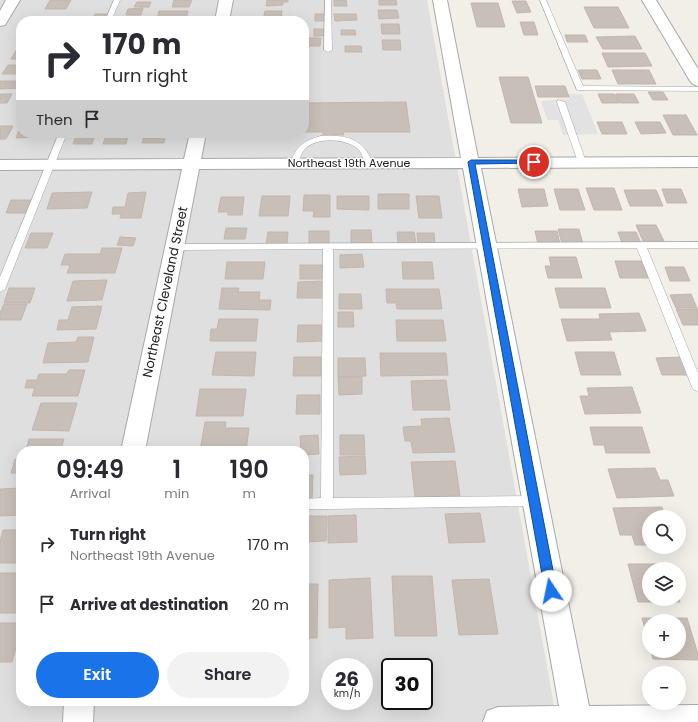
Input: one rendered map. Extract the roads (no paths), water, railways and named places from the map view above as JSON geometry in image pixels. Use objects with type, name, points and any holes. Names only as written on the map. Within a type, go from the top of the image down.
[{"type":"street","points":[[0,22],[13,0]]},
{"type":"street","points":[[223,16],[226,0]]},
{"type":"street","points":[[440,0],[577,721]]},
{"type":"street","points":[[649,0],[698,81]]},
{"type":"street","name":"Northeast Cleveland Street","points":[[134,446],[173,247],[197,138]]},
{"type":"street","name":"Northeast 19th Avenue","points":[[0,165],[698,162]]},
{"type":"street","points":[[78,722],[79,706]]},
{"type":"street","points":[[498,722],[698,720]]},
{"type":"lane","points":[[110,16],[117,0]]},
{"type":"lane","points":[[328,0],[328,50]]},
{"type":"lane","points":[[543,0],[580,88],[698,89]]},
{"type":"lane","points":[[561,102],[582,162]]},
{"type":"lane","points":[[0,288],[60,138]]},
{"type":"lane","points":[[294,164],[301,148],[309,143],[323,139],[341,138],[354,142],[362,148],[369,164]]},
{"type":"lane","points":[[173,247],[698,245]]},
{"type":"lane","points":[[641,246],[698,387]]},
{"type":"lane","points":[[327,504],[328,247]]},
{"type":"lane","points":[[309,504],[534,501]]}]
